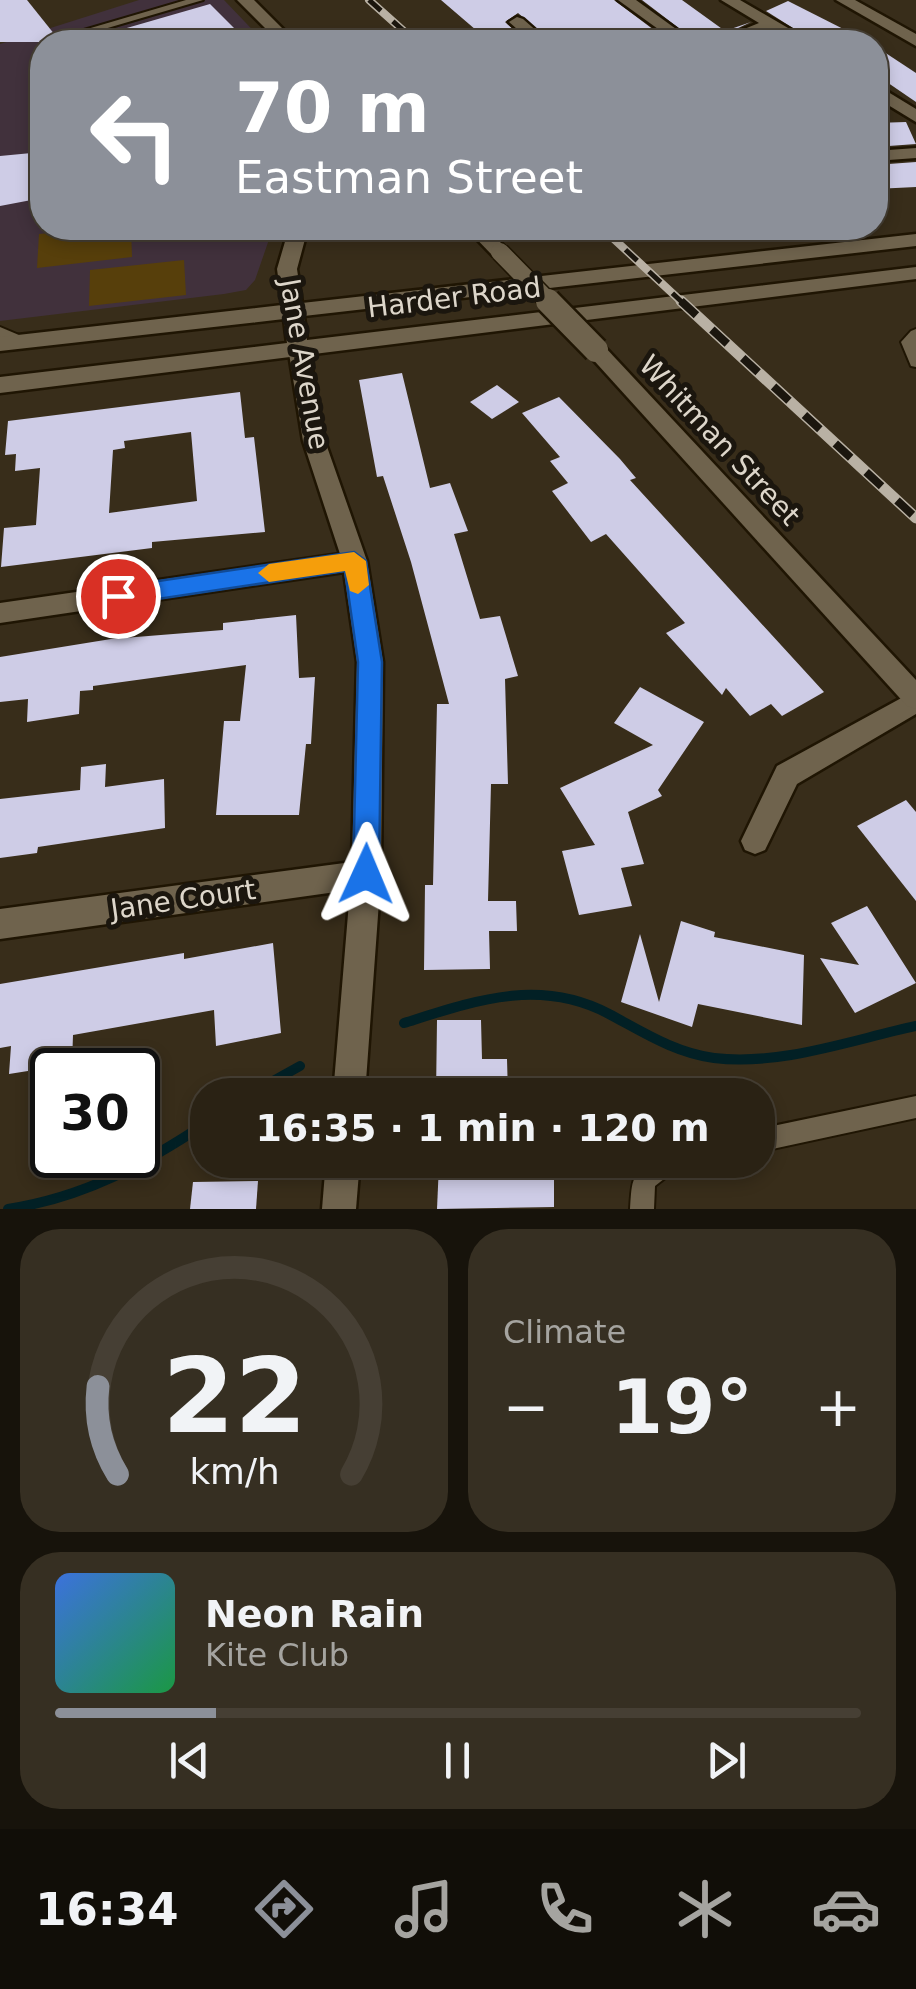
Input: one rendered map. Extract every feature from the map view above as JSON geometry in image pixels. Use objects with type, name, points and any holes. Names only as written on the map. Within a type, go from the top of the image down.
[{"type":"street","points":[[246,0],[276,30]]},
{"type":"street","points":[[626,0],[669,30]]},
{"type":"street","points":[[844,0],[916,41]]},
{"type":"street","points":[[735,1],[783,30]]},
{"type":"street","points":[[517,22],[526,30]]},
{"type":"street","points":[[755,30],[772,24]]},
{"type":"street","points":[[888,96],[911,109]]},
{"type":"street","points":[[888,155],[916,153]]},
{"type":"street","name":"Jane Avenue","points":[[294,240],[289,254],[291,308],[314,442],[354,561],[370,662],[366,874],[349,1078]]},
{"type":"street","name":"Whitman Street","points":[[488,240],[596,350],[916,700]]},
{"type":"street","name":"Harder Road","points":[[10,343],[291,308],[916,240]]},
{"type":"street","name":"Harder Road","points":[[0,385],[916,272]]},
{"type":"street","points":[[0,613],[354,561]]},
{"type":"street","points":[[756,842],[787,775],[916,700]]},
{"type":"street","name":"Jane Court","points":[[0,924],[366,874]]},
{"type":"street","points":[[340,1209],[343,1178]]},
{"type":"lane","points":[[92,30],[198,0]]},
{"type":"lane","points":[[0,332],[10,343]]},
{"type":"lane","points":[[916,334],[908,342],[916,362]]},
{"type":"lane","points":[[775,1137],[916,1107]]},
{"type":"lane","points":[[642,1209],[647,1178]]},
{"type":"shaded area","points":[[139,0],[224,0],[253,30],[44,30]]},
{"type":"shaded area","points":[[30,35],[30,240],[269,240],[255,280],[246,290],[0,321],[0,44]]},
{"type":"shaded area","points":[[39,240],[131,240],[132,257],[37,268]]},
{"type":"shaded area","points":[[184,260],[186,295],[89,306],[90,270]]},
{"type":"building","points":[[0,0],[27,0],[51,30],[30,30],[30,42],[0,42]]},
{"type":"building","points":[[441,0],[614,0],[654,30],[538,30],[518,13],[505,22],[514,30],[476,30]]},
{"type":"building","points":[[642,0],[682,0],[724,30],[681,30]]},
{"type":"building","points":[[788,1],[845,30],[796,30],[766,11]]},
{"type":"building","points":[[210,4],[236,30],[120,30]]},
{"type":"building","points":[[888,55],[916,73],[916,102],[888,83]]},
{"type":"building","points":[[906,122],[916,144],[888,146],[888,123]]},
{"type":"building","points":[[30,153],[30,200],[0,206],[0,156]]},
{"type":"building","points":[[916,162],[916,187],[888,188],[888,164]]},
{"type":"building","points":[[402,373],[430,488],[450,483],[468,531],[454,534],[480,619],[500,616],[518,676],[505,679],[508,784],[491,784],[488,901],[516,901],[517,931],[489,931],[490,969],[424,970],[425,885],[433,885],[437,704],[449,704],[411,562],[383,476],[377,477],[359,380]]},
{"type":"building","points":[[497,385],[519,402],[492,419],[470,402]]},
{"type":"building","points":[[240,392],[245,438],[254,437],[265,532],[152,542],[152,548],[1,567],[4,528],[36,525],[40,468],[15,471],[16,454],[5,455],[8,421]],"holes":[[[191,432],[197,501],[109,513],[113,450],[125,448],[124,441]]]},
{"type":"building","points":[[559,397],[620,459],[636,478],[630,480],[824,692],[782,716],[771,704],[750,716],[726,688],[722,695],[666,633],[685,623],[606,534],[591,542],[552,491],[568,483],[550,461],[560,457],[522,413]]},
{"type":"building","points":[[296,615],[299,678],[315,677],[311,744],[306,744],[299,815],[216,815],[224,721],[240,721],[246,665],[93,686],[93,690],[80,691],[79,714],[27,722],[28,699],[0,702],[0,657],[111,639],[223,630],[223,623]]},
{"type":"building","points":[[640,687],[704,722],[658,790],[662,796],[628,812],[644,864],[621,868],[632,906],[579,915],[562,851],[595,845],[560,788],[653,745],[614,723]]},
{"type":"building","points":[[106,764],[105,787],[164,779],[165,828],[38,847],[37,853],[0,858],[0,799],[80,790],[81,767]]},
{"type":"building","points":[[906,800],[916,812],[916,901],[857,826]]},
{"type":"building","points":[[867,906],[916,983],[855,1013],[820,958],[859,965],[831,923]]},
{"type":"building","points":[[681,921],[715,932],[714,937],[804,955],[802,1025],[698,1004],[692,1027],[621,1002],[640,934],[659,1002]]},
{"type":"building","points":[[273,943],[281,1033],[216,1046],[214,1010],[73,1035],[73,1048],[30,1048],[30,1071],[9,1074],[11,1046],[0,1048],[0,984],[184,953],[184,959]]},
{"type":"building","points":[[437,1020],[481,1020],[482,1059],[507,1059],[508,1078],[436,1078]]},
{"type":"building","points":[[438,1178],[554,1178],[554,1207],[437,1209]]},
{"type":"building","points":[[258,1181],[256,1209],[190,1209],[193,1182]]},
{"type":"waterway","points":[[404,1023],[506,996],[557,997],[609,1014],[686,1052],[739,1059],[790,1055],[916,1026]]},
{"type":"waterway","points":[[278,1078],[300,1066]]},
{"type":"waterway","points":[[8,1209],[88,1188],[190,1133]]},
{"type":"railway","points":[[369,0],[403,30]]},
{"type":"railway","points":[[615,240],[684,304]]},
{"type":"railway","points":[[681,301],[916,518]]},
{"type":"slow traffic","points":[[269,573],[354,561],[358,585]]},
{"type":"route","points":[[118,596],[354,561],[370,662],[366,874]]}]
